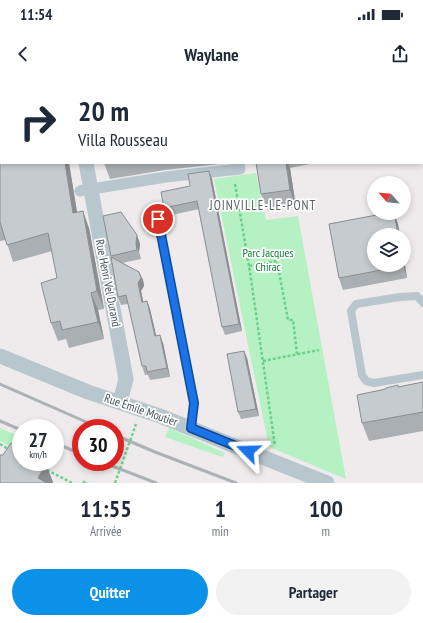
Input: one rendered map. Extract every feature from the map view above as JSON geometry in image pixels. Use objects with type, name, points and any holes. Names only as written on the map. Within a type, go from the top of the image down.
[{"type":"street","name":"Rue Henri Vel Durand","points":[[86,164],[126,379],[120,402]]},
{"type":"street","points":[[98,188],[239,166]]},
{"type":"street","name":"Rue Émile Moutier","points":[[0,356],[88,392],[191,428],[328,483]]},
{"type":"lane","points":[[158,219],[194,403],[191,428]]},
{"type":"lane","points":[[423,303],[417,296],[400,296],[356,304],[351,311],[362,375],[366,381],[374,383],[423,375]]},
{"type":"path","points":[[239,166],[234,176],[263,361],[276,450],[276,462]]},
{"type":"path","points":[[249,266],[277,260],[288,320],[293,320],[297,354]]},
{"type":"path","points":[[263,361],[319,350]]},
{"type":"path","points":[[115,483],[136,424]]},
{"type":"path","points":[[0,444],[12,451]]},
{"type":"path","points":[[48,471],[72,483]]},
{"type":"path","points":[[83,483],[88,483]]},
{"type":"green space","name":"Parc Jacques Chirac","points":[[256,173],[266,220],[298,216],[346,479],[269,447],[214,179]]},
{"type":"green space","points":[[0,428],[12,433],[12,447],[0,441]]},
{"type":"green space","points":[[169,428],[225,453],[222,457],[165,437]]},
{"type":"building","points":[[0,164],[65,164],[73,213],[83,211],[97,291],[91,293],[98,322],[62,330],[60,321],[51,323],[41,283],[57,278],[48,233],[7,245],[0,222]]},
{"type":"building","points":[[256,164],[286,164],[290,190],[261,194]]},
{"type":"building","points":[[209,171],[239,324],[222,327],[197,201],[164,208],[161,192],[190,186],[188,174]]},
{"type":"building","points":[[121,212],[137,235],[137,250],[111,256],[103,216]]},
{"type":"building","points":[[367,217],[367,220],[395,220],[397,228],[367,228],[367,272],[371,272],[339,278],[329,224]]},
{"type":"building","points":[[111,257],[139,272],[141,278],[138,283],[142,302],[147,301],[155,336],[160,335],[167,368],[147,372],[146,366],[142,366],[126,295],[118,297]]},
{"type":"building","points":[[244,351],[256,409],[238,412],[227,354]]},
{"type":"building","points":[[423,382],[423,412],[362,423],[357,395],[398,385],[398,387]]},
{"type":"building","points":[[12,444],[12,471],[42,471],[38,478],[47,483],[0,483],[0,455],[3,455]]},
{"type":"railway","points":[[0,384],[80,419]]},
{"type":"railway","points":[[0,421],[12,426]]},
{"type":"railway","points":[[124,439],[236,483]]},
{"type":"railway","points":[[64,447],[72,450]]},
{"type":"railway","points":[[124,471],[156,483]]},
{"type":"district","name":"JOINVILLE-LE-PONT","points":[[263,205]]},
{"type":"route","points":[[158,219],[194,403],[191,428],[248,451]]}]
